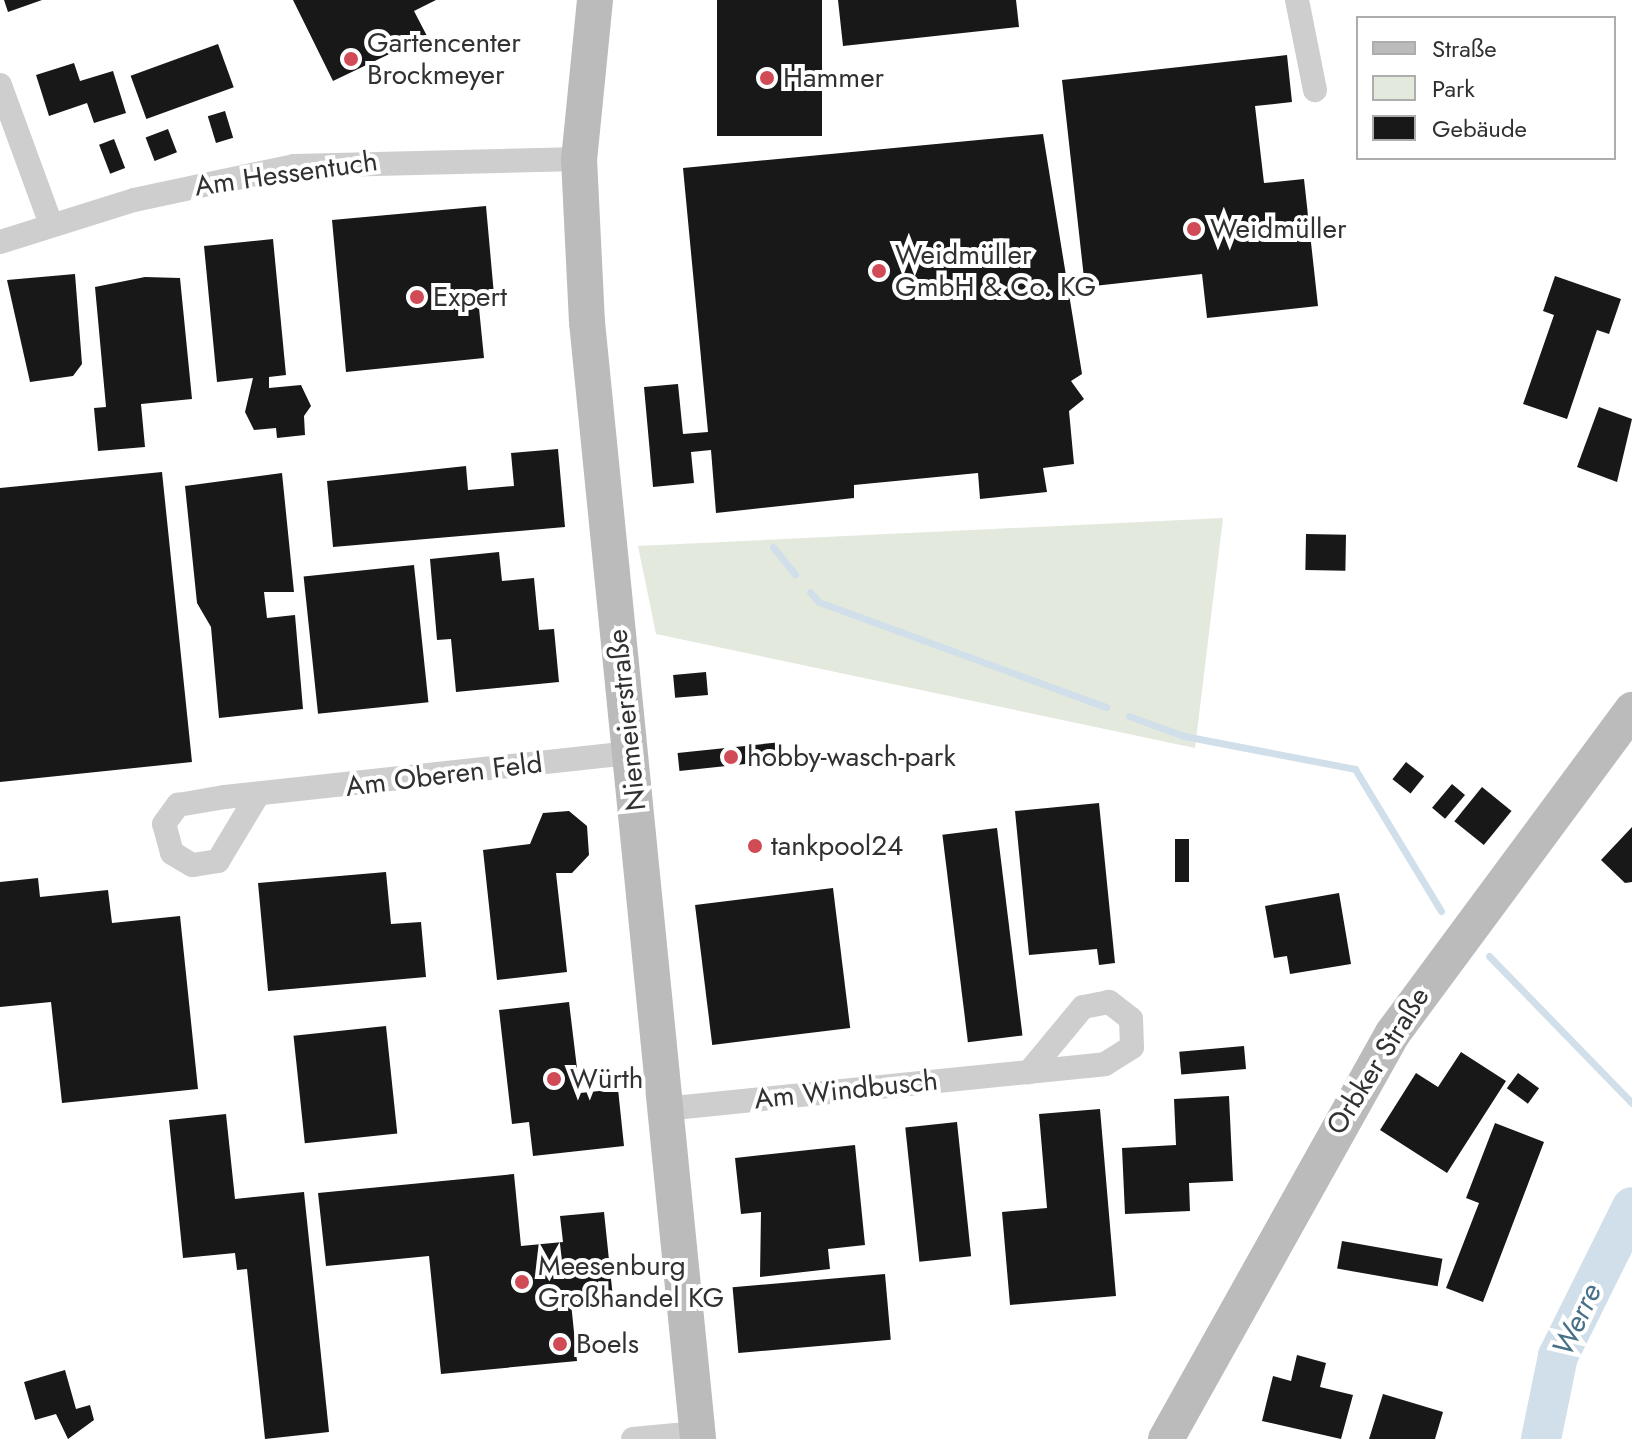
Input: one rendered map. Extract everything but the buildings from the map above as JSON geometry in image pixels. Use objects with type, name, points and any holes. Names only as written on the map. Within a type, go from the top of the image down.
[{"type":"street","name":"Niemeierstraße","points":[[595,0],[579,159],[588,336],[697,1436]]},
{"type":"street","points":[[1297,0],[1315,90]]},
{"type":"street","points":[[0,85],[51,224]]},
{"type":"street","name":"Am Hessentuch","points":[[0,242],[51,224],[193,184],[294,166],[579,159]]},
{"type":"street","name":"Orbker Straße","points":[[1166,1439],[1393,1033],[1632,710]]},
{"type":"street","name":"Am Oberen Feld","points":[[257,796],[631,753]]},
{"type":"street","name":"Am Windbusch","points":[[664,1109],[1029,1072]]},
{"type":"street","points":[[633,1439],[697,1436]]},
{"type":"green space","points":[[1223,518],[1195,748],[656,634],[638,546]]},
{"type":"waterway","points":[[773,547],[795,574]]},
{"type":"waterway","points":[[810,592],[819,602],[1106,707]]},
{"type":"waterway","points":[[1129,716],[1184,736],[1355,769],[1441,911]]},
{"type":"waterway","points":[[1489,956],[1632,1103]]},
{"type":"waterway","name":"Werre","points":[[1541,1439],[1558,1356],[1632,1207]]},
{"type":"place","name":"Gartencenter Brockmeyer","points":[[351,59]]},
{"type":"place","name":"Hammer","points":[[767,78]]},
{"type":"place","name":"Weidmüller","points":[[1194,229]]},
{"type":"place","name":"Weidmüller GmbH & Co. KG","points":[[879,271]]},
{"type":"place","name":"Expert","points":[[417,297]]},
{"type":"place","name":"hobby-wasch-park","points":[[731,757]]},
{"type":"place","name":"tankpool24","points":[[755,846]]},
{"type":"place","name":"Würth","points":[[554,1079]]},
{"type":"place","name":"Meesenburg Großhandel KG","points":[[522,1282]]},
{"type":"place","name":"Boels","points":[[560,1344]]}]
